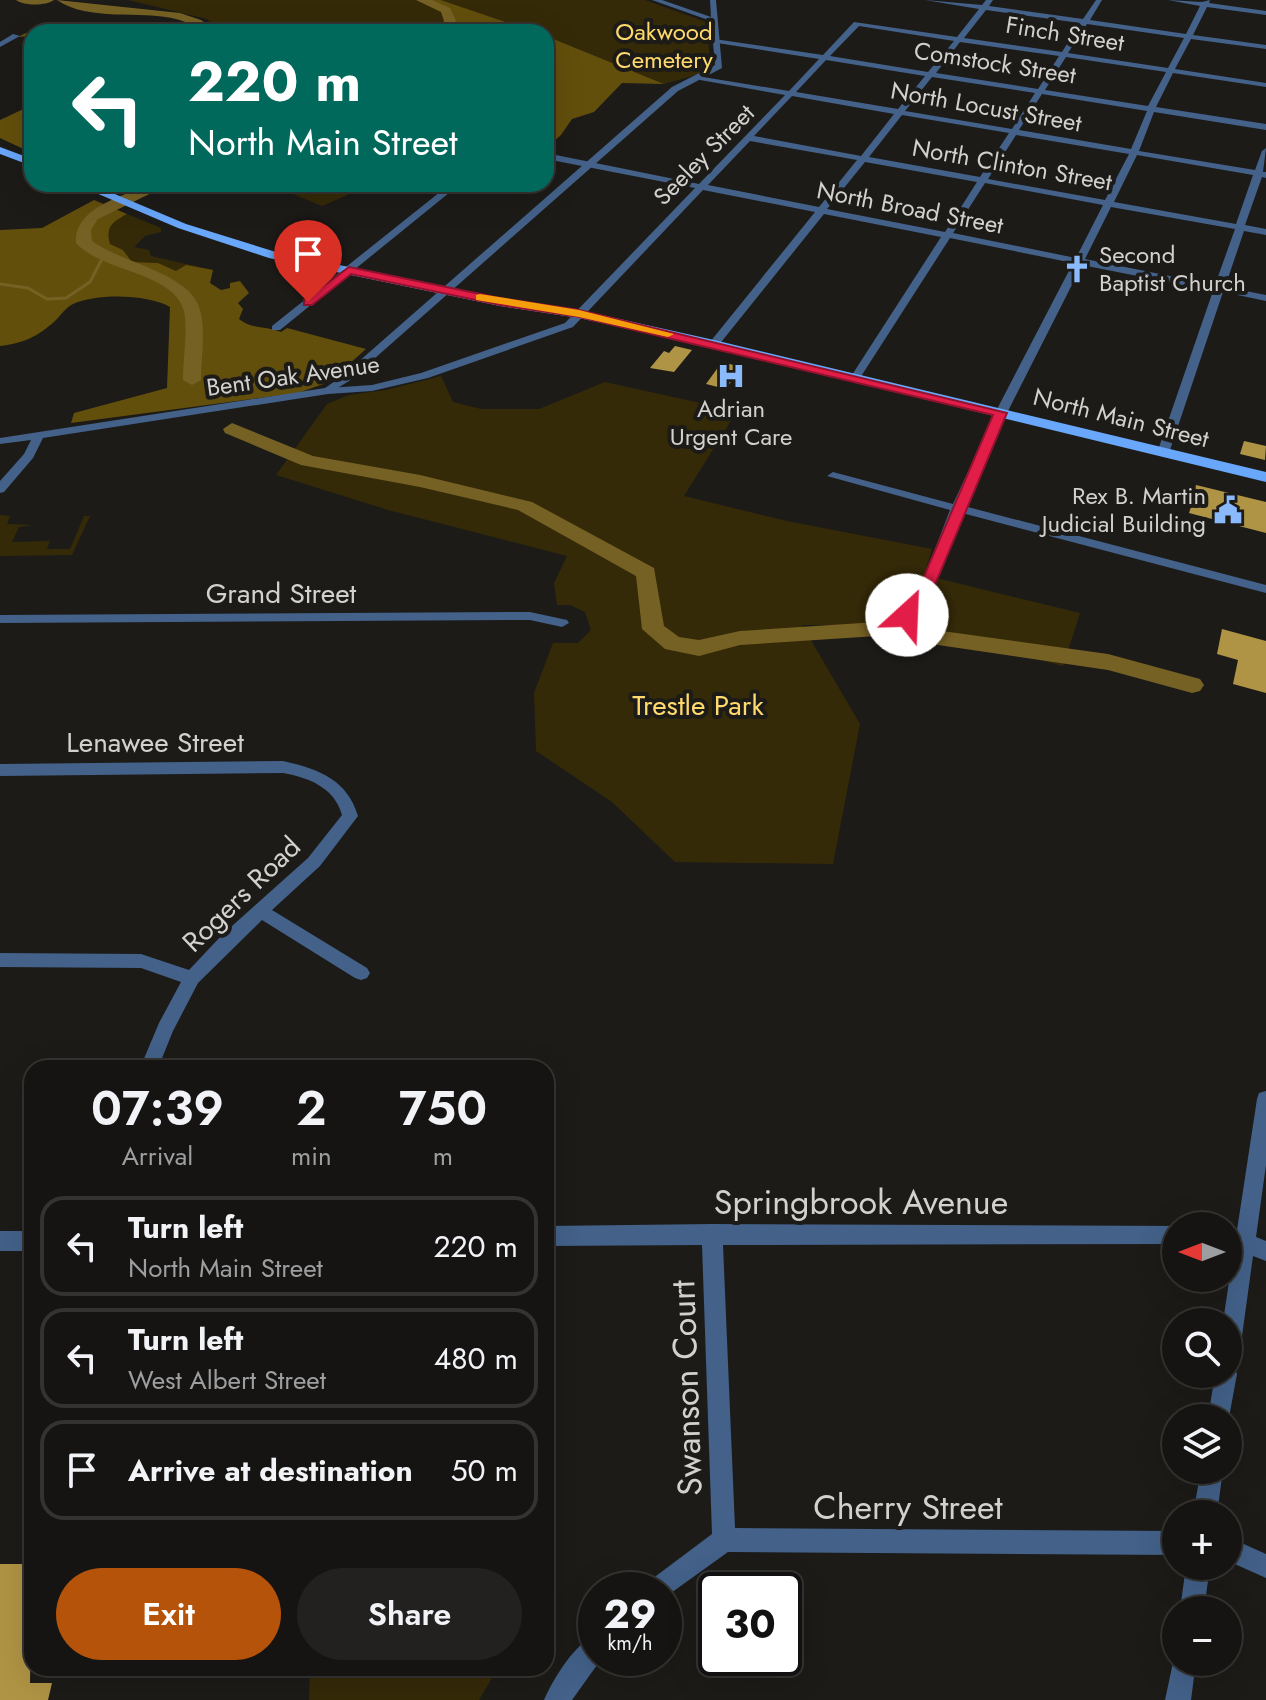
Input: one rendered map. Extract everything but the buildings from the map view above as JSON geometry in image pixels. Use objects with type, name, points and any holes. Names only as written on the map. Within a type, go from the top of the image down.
[{"type":"main road","points":[[0,150],[24,160]]},
{"type":"main road","name":"North Main Street","points":[[100,192],[139,209],[273,255],[444,291],[579,314],[714,344],[1266,477]]},
{"type":"street","points":[[655,0],[714,20]]},
{"type":"street","points":[[328,391],[675,89],[719,66],[713,0]]},
{"type":"street","points":[[928,0],[987,4],[1086,22],[1266,47]]},
{"type":"street","points":[[855,378],[1099,0]]},
{"type":"street","points":[[1171,0],[1206,2],[1266,13]]},
{"type":"street","points":[[907,615],[899,608],[899,601],[904,595],[925,592],[957,509],[1001,413],[1134,153],[1152,109],[1206,2]]},
{"type":"street","points":[[714,344],[987,4]]},
{"type":"street","name":"Finch Street","points":[[857,24],[1266,85]]},
{"type":"street","name":"Seeley Street","points":[[579,314],[857,24]]},
{"type":"street","points":[[0,45],[16,36]]},
{"type":"street","name":"Comstock Street","points":[[717,41],[1266,127]]},
{"type":"street","name":"North Locust Street","points":[[700,78],[1262,175]]},
{"type":"street","name":"North Clinton Street","points":[[750,138],[1266,232]]},
{"type":"street","points":[[1163,453],[1262,175],[1266,151]]},
{"type":"street","name":"North Broad Street","points":[[554,158],[1266,298]]},
{"type":"street","points":[[276,328],[446,192]]},
{"type":"street","name":"Bent Oak Avenue","points":[[0,441],[328,391],[372,388],[424,376],[555,331],[569,325],[579,314]]},
{"type":"street","points":[[0,489],[29,455],[39,435]]},
{"type":"street","points":[[833,476],[1266,589]]},
{"type":"street","name":"Grand Street","points":[[0,619],[530,616],[562,623]]},
{"type":"street","name":"Lenawee Street","points":[[0,770],[283,767],[311,773]]},
{"type":"street","name":"Rogers Road","points":[[153,1060],[192,978],[228,940],[314,862],[350,816],[342,792],[311,773]]},
{"type":"street","points":[[261,911],[361,973]]},
{"type":"street","points":[[0,960],[141,961],[192,978]]},
{"type":"street","points":[[1242,1212],[1266,1099]]},
{"type":"street","name":"Swanson Court","points":[[712,1234],[724,1540]]},
{"type":"street","name":"Springbrook Avenue","points":[[554,1236],[1162,1234]]},
{"type":"street","points":[[0,1241],[24,1241]]},
{"type":"street","points":[[1242,1241],[1266,1251]]},
{"type":"street","points":[[680,1572],[724,1540]]},
{"type":"street","name":"Cherry Street","points":[[724,1540],[1162,1543]]},
{"type":"street","points":[[1242,1555],[1266,1566]]},
{"type":"street","points":[[557,1700],[578,1669]]},
{"type":"street","points":[[1178,1700],[1182,1676]]},
{"type":"green space","points":[[128,0],[419,0],[444,11],[447,16],[444,24],[212,24],[207,19]]},
{"type":"green space","name":"Oakwood Cemetery","points":[[441,0],[645,0],[706,22],[710,60],[702,70],[707,72],[664,84],[554,39],[554,24],[512,24]]},
{"type":"green space","points":[[350,192],[352,193],[322,206],[291,193]]},
{"type":"green space","points":[[127,214],[161,228],[161,232],[145,236],[134,247],[149,250],[151,256],[213,270],[176,271],[158,263],[132,262],[123,250],[110,244],[109,238],[111,225]]},
{"type":"green space","name":"Trestle Park","points":[[441,376],[453,402],[481,409],[539,409],[605,382],[737,411],[684,496],[787,521],[932,549],[924,575],[1080,613],[1063,666],[904,625],[802,625],[860,724],[833,864],[675,862],[612,802],[536,751],[534,693],[553,643],[578,643],[591,630],[585,612],[570,605],[557,605],[554,583],[567,556],[388,510],[276,475],[327,404],[349,395],[386,390]]},
{"type":"green space","points":[[0,515],[10,516],[7,524],[33,525],[19,527],[12,542],[50,541],[47,549],[70,549],[84,516],[90,516],[72,555],[0,556]]},
{"type":"green space","points":[[310,1676],[493,1676],[479,1700],[309,1700]]},
{"type":"shaded area","points":[[422,0],[441,0],[512,24],[448,24],[450,21],[446,11]]},
{"type":"shaded area","points":[[554,39],[664,84],[622,83],[594,112],[572,119],[554,141]]},
{"type":"shaded area","points":[[24,109],[24,149],[0,138],[0,120]]},
{"type":"shaded area","points":[[94,200],[127,214],[111,225],[109,238],[110,244],[123,250],[132,262],[158,263],[176,271],[186,265],[213,270],[210,283],[221,290],[230,288],[230,283],[240,281],[249,293],[238,303],[243,309],[239,319],[244,322],[281,332],[287,328],[366,349],[329,382],[298,393],[71,423],[74,413],[167,388],[170,307],[161,303],[136,297],[83,300],[68,307],[36,335],[0,346],[0,230],[42,228]]},
{"type":"waterway","points":[[22,0],[48,0]]},
{"type":"waterway","points":[[63,0],[101,9],[180,16],[200,24]]},
{"type":"waterway","points":[[422,0],[446,10],[450,21],[448,24]]},
{"type":"waterway","points":[[146,192],[93,216],[83,230],[84,243],[103,257],[169,281],[192,309],[192,380]]},
{"type":"waterway","points":[[0,284],[28,288],[47,299],[66,298],[90,282],[103,257]]},
{"type":"waterway","points":[[232,429],[308,461],[420,481],[525,506],[646,573],[653,629],[673,644],[699,648],[740,638],[877,629],[1108,662],[1192,685]]},
{"type":"slow traffic","points":[[480,298],[579,314],[668,334]]},
{"type":"place","name":"Second Baptist Church","points":[[1077,269]]},
{"type":"place","name":"Adrian Urgent Care","points":[[731,376]]},
{"type":"place","name":"Rex B. Martin Judicial Building","points":[[1228,510]]},
{"type":"route","points":[[308,302],[349,270],[500,302],[579,314],[1001,413],[957,509],[925,592],[912,592],[899,601],[899,608],[907,615]]}]
